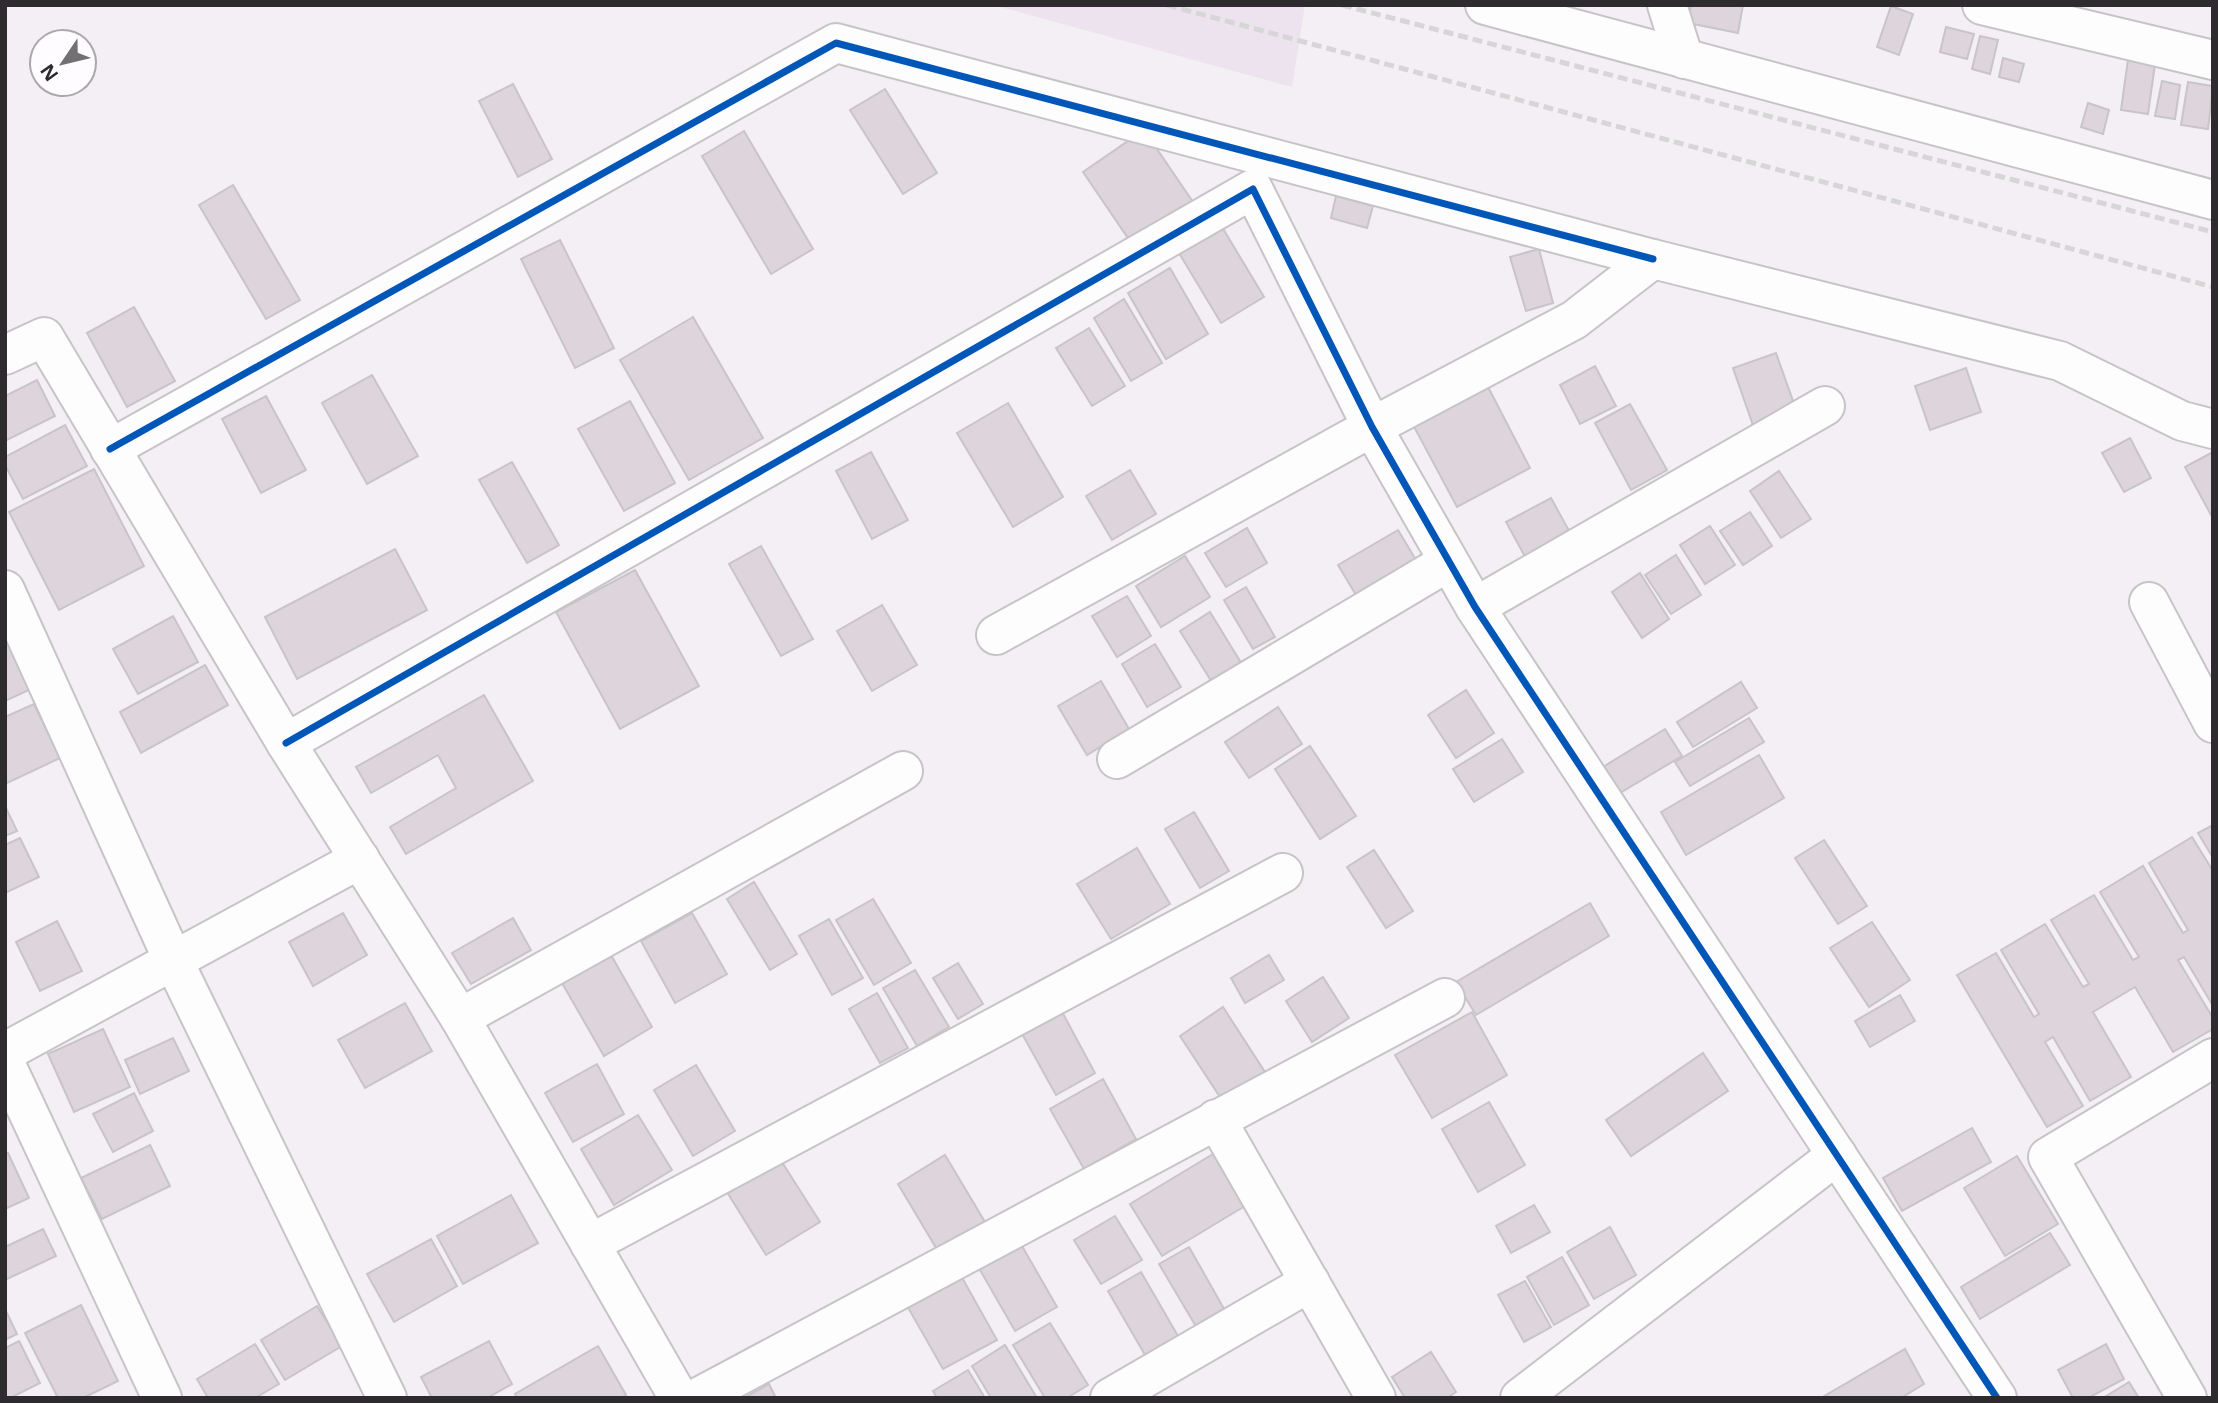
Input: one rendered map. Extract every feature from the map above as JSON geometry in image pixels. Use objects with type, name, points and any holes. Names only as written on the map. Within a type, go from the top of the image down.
[{"type":"street","points":[[1667,5],[1684,59]]},
{"type":"street","points":[[1982,5],[2213,60]]},
{"type":"street","points":[[1494,6],[2213,200]]},
{"type":"street","points":[[110,449],[836,43],[1653,259],[2060,361],[2182,421],[2213,429]]},
{"type":"street","points":[[286,743],[1253,189],[1372,427],[1475,607],[1997,1398]]},
{"type":"street","points":[[996,635],[1372,427],[1574,320],[1653,259]]},
{"type":"street","points":[[5,355],[44,337],[286,743],[460,1018],[679,1398]]},
{"type":"street","points":[[1475,607],[1825,406]]},
{"type":"street","points":[[1117,759],[1448,562]]},
{"type":"street","points":[[5,590],[173,960],[387,1398]]},
{"type":"street","points":[[2149,602],[2213,723]]},
{"type":"street","points":[[460,1018],[903,771]]},
{"type":"street","points":[[5,1052],[360,859]]},
{"type":"street","points":[[590,1244],[1283,873]]},
{"type":"street","points":[[697,1398],[1445,998]]},
{"type":"street","points":[[2187,1398],[2048,1157],[2213,1058]]},
{"type":"street","points":[[5,1063],[162,1398]]},
{"type":"street","points":[[1216,1119],[1376,1398]]},
{"type":"street","points":[[1520,1398],[1837,1155]]},
{"type":"street","points":[[1110,1398],[1310,1282]]},
{"type":"shaded area","points":[[993,5],[1305,5],[1292,87]]},
{"type":"building","points":[[1691,5],[1743,5],[1738,33],[1688,23]]},
{"type":"building","points":[[1891,6],[1913,14],[1899,55],[1877,47]]},
{"type":"building","points":[[1946,27],[1974,34],[1967,59],[1940,52]]},
{"type":"building","points":[[1980,36],[1998,40],[1990,74],[1972,69]]},
{"type":"building","points":[[2129,52],[2156,57],[2148,114],[2121,110]]},
{"type":"building","points":[[2003,58],[2024,64],[2019,82],[1999,77]]},
{"type":"building","points":[[2162,81],[2180,85],[2175,119],[2155,116]]},
{"type":"building","points":[[2188,82],[2213,86],[2208,129],[2181,125]]},
{"type":"building","points":[[513,84],[552,159],[518,177],[479,101]]},
{"type":"building","points":[[885,89],[937,173],[903,194],[850,110]]},
{"type":"building","points":[[2088,103],[2109,110],[2103,134],[2081,127]]},
{"type":"building","points":[[1144,130],[1193,202],[1132,244],[1083,172]]},
{"type":"building","points":[[744,131],[813,249],[771,274],[702,156]]},
{"type":"building","points":[[233,185],[300,300],[266,319],[199,205]]},
{"type":"building","points":[[1336,196],[1373,206],[1367,228],[1331,218]]},
{"type":"building","points":[[1222,227],[1264,297],[1221,323],[1179,253]]},
{"type":"building","points":[[560,240],[614,348],[575,368],[521,259]]},
{"type":"building","points":[[1539,249],[1553,303],[1526,311],[1510,257]]},
{"type":"building","points":[[1170,268],[1208,334],[1166,359],[1128,293]]},
{"type":"building","points":[[1124,299],[1162,363],[1131,381],[1094,318]]},
{"type":"building","points":[[134,307],[175,381],[127,407],[87,333]]},
{"type":"building","points":[[693,317],[763,438],[689,480],[620,360]]},
{"type":"building","points":[[1089,328],[1125,386],[1092,406],[1056,348]]},
{"type":"building","points":[[1776,353],[1798,415],[1755,431],[1733,368]]},
{"type":"building","points":[[1595,366],[1616,406],[1580,424],[1560,385]]},
{"type":"building","points":[[1966,368],[1981,412],[1930,430],[1915,386]]},
{"type":"building","points":[[372,375],[418,456],[367,484],[322,403]]},
{"type":"building","points":[[37,380],[55,416],[5,441],[5,396]]},
{"type":"building","points":[[1486,383],[1530,468],[1457,507],[1412,423]]},
{"type":"building","points":[[266,396],[306,470],[261,493],[222,419]]},
{"type":"building","points":[[630,401],[675,483],[624,511],[578,429]]},
{"type":"building","points":[[1008,403],[1063,497],[1013,527],[957,433]]},
{"type":"building","points":[[1630,404],[1667,470],[1631,490],[1595,423]]},
{"type":"building","points":[[65,425],[87,466],[23,499],[5,465],[5,457]]},
{"type":"building","points":[[2130,438],[2151,478],[2124,492],[2102,453]]},
{"type":"building","points":[[871,452],[908,520],[872,539],[836,471]]},
{"type":"building","points":[[2213,452],[2213,514],[2211,515],[2185,467]]},
{"type":"building","points":[[512,462],[559,545],[527,563],[479,480]]},
{"type":"building","points":[[94,469],[144,566],[59,610],[9,512]]},
{"type":"building","points":[[1130,470],[1156,514],[1112,540],[1086,496]]},
{"type":"building","points":[[1779,471],[1811,519],[1781,538],[1750,491]]},
{"type":"building","points":[[1551,498],[1573,538],[1528,562],[1506,522]]},
{"type":"building","points":[[1750,512],[1772,546],[1743,565],[1720,531]]},
{"type":"building","points":[[1710,526],[1735,565],[1705,584],[1680,545]]},
{"type":"building","points":[[1247,528],[1267,563],[1226,587],[1205,553]]},
{"type":"building","points":[[1398,530],[1419,565],[1359,600],[1338,565]]},
{"type":"building","points":[[761,546],[813,639],[781,656],[729,564]]},
{"type":"building","points":[[395,549],[427,610],[297,679],[265,617]]},
{"type":"building","points":[[1676,555],[1701,595],[1671,614],[1645,575]]},
{"type":"building","points":[[1185,556],[1210,597],[1161,627],[1136,586]]},
{"type":"building","points":[[635,570],[699,686],[620,729],[556,612]]},
{"type":"building","points":[[1640,573],[1669,619],[1642,638],[1612,592]]},
{"type":"building","points":[[1246,587],[1275,637],[1253,649],[1224,600]]},
{"type":"building","points":[[1127,596],[1151,636],[1117,657],[1092,616]]},
{"type":"building","points":[[882,605],[917,665],[872,691],[837,631]]},
{"type":"building","points":[[1210,612],[1243,666],[1213,684],[1180,631]]},
{"type":"building","points":[[173,616],[198,662],[138,694],[113,649]]},
{"type":"building","points":[[8,640],[31,689],[5,701],[5,641]]},
{"type":"building","points":[[1155,644],[1181,687],[1147,707],[1122,664]]},
{"type":"building","points":[[205,665],[228,705],[141,753],[120,712]]},
{"type":"building","points":[[1101,681],[1129,729],[1087,755],[1058,706]]},
{"type":"building","points":[[1741,682],[1757,708],[1693,747],[1677,722]]},
{"type":"building","points":[[1466,690],[1494,733],[1456,758],[1428,715]]},
{"type":"building","points":[[484,695],[533,781],[406,854],[390,827],[456,788],[438,755],[371,793],[356,767]]},
{"type":"building","points":[[34,704],[60,758],[5,784],[5,717]]},
{"type":"building","points":[[1278,707],[1302,744],[1249,778],[1225,742]]},
{"type":"building","points":[[1749,718],[1764,742],[1690,786],[1675,762]]},
{"type":"building","points":[[1665,729],[1682,756],[1615,796],[1598,770]]},
{"type":"building","points":[[1502,739],[1523,772],[1474,802],[1453,769]]},
{"type":"building","points":[[1310,746],[1356,816],[1320,839],[1275,769]]},
{"type":"building","points":[[1759,755],[1784,798],[1686,855],[1661,812]]},
{"type":"building","points":[[5,806],[17,831],[5,836]]},
{"type":"building","points":[[1194,812],[1229,871],[1200,888],[1165,829]]},
{"type":"building","points":[[2213,825],[2213,858],[2198,833]]},
{"type":"building","points":[[2192,837],[2213,871],[2213,1006],[2184,957],[2178,960],[2213,1018],[2213,1029],[2173,1052],[2135,987],[2093,1012],[2131,1077],[2090,1101],[2053,1037],[2045,1042],[2083,1106],[2047,1127],[1957,975],[1996,953],[2034,1017],[2039,1014],[2001,950],[2045,924],[2083,987],[2089,984],[2051,920],[2094,895],[2133,960],[2139,957],[2100,892],[2143,866],[2183,933],[2188,930],[2149,863]]},
{"type":"building","points":[[20,838],[39,877],[5,893],[5,845]]},
{"type":"building","points":[[1824,840],[1867,906],[1838,924],[1795,858]]},
{"type":"building","points":[[1137,848],[1170,904],[1111,939],[1077,884]]},
{"type":"building","points":[[1374,850],[1413,911],[1386,928],[1347,867]]},
{"type":"building","points":[[754,882],[797,954],[770,970],[727,899]]},
{"type":"building","points":[[873,899],[911,963],[874,985],[836,920]]},
{"type":"building","points":[[1590,903],[1609,936],[1476,1015],[1456,982]]},
{"type":"building","points":[[343,913],[367,955],[313,986],[289,942]]},
{"type":"building","points":[[692,913],[727,974],[675,1003],[641,941]]},
{"type":"building","points":[[513,918],[531,950],[471,984],[452,953]]},
{"type":"building","points":[[829,919],[863,978],[832,995],[799,936]]},
{"type":"building","points":[[57,921],[82,971],[40,991],[16,942]]},
{"type":"building","points":[[1872,922],[1910,980],[1869,1007],[1830,948]]},
{"type":"building","points":[[611,955],[652,1027],[604,1056],[562,983]]},
{"type":"building","points":[[1269,955],[1284,980],[1245,1003],[1231,978]]},
{"type":"building","points":[[958,963],[983,1004],[958,1019],[933,978]]},
{"type":"building","points":[[915,970],[949,1027],[917,1046],[883,988]]},
{"type":"building","points":[[1323,977],[1349,1018],[1312,1042],[1286,1001]]},
{"type":"building","points":[[877,993],[908,1048],[880,1063],[849,1009]]},
{"type":"building","points":[[1900,995],[1915,1021],[1870,1047],[1855,1021]]},
{"type":"building","points":[[405,1003],[432,1051],[365,1088],[338,1040]]},
{"type":"building","points":[[1223,1007],[1265,1072],[1222,1100],[1180,1036]]},
{"type":"building","points":[[1061,1010],[1095,1073],[1056,1095],[1021,1032]]},
{"type":"building","points":[[1472,1012],[1507,1075],[1432,1118],[1395,1055]]},
{"type":"building","points":[[103,1029],[130,1087],[74,1112],[48,1054]]},
{"type":"building","points":[[173,1038],[189,1071],[140,1094],[125,1060]]},
{"type":"building","points":[[1703,1053],[1728,1091],[1631,1156],[1606,1120]]},
{"type":"building","points":[[597,1064],[624,1114],[573,1142],[545,1093]]},
{"type":"building","points":[[696,1065],[735,1131],[693,1156],[654,1090]]},
{"type":"building","points":[[1103,1079],[1136,1139],[1084,1169],[1050,1109]]},
{"type":"building","points":[[134,1093],[153,1131],[113,1152],[93,1114]]},
{"type":"building","points":[[1489,1102],[1525,1165],[1478,1192],[1442,1129]]},
{"type":"building","points":[[638,1115],[672,1170],[614,1205],[581,1149]]},
{"type":"building","points":[[1972,1128],[1991,1162],[1902,1211],[1883,1178]]},
{"type":"building","points":[[150,1145],[170,1186],[102,1219],[81,1178]]},
{"type":"building","points":[[8,1153],[29,1198],[5,1209],[5,1154]]},
{"type":"building","points":[[1213,1154],[1245,1206],[1162,1256],[1130,1204]]},
{"type":"building","points":[[945,1155],[985,1222],[938,1251],[898,1184]]},
{"type":"building","points":[[2017,1156],[2058,1224],[2005,1256],[1964,1188]]},
{"type":"building","points":[[780,1159],[820,1222],[766,1255],[727,1192]]},
{"type":"building","points":[[511,1195],[538,1243],[463,1284],[437,1236]]},
{"type":"building","points":[[1534,1205],[1550,1232],[1511,1253],[1496,1226]]},
{"type":"building","points":[[1115,1216],[1142,1260],[1101,1284],[1074,1240]]},
{"type":"building","points":[[1610,1227],[1636,1275],[1594,1299],[1567,1252]]},
{"type":"building","points":[[43,1229],[56,1256],[5,1280],[5,1247]]},
{"type":"building","points":[[2050,1233],[2070,1265],[1980,1319],[1961,1287]]},
{"type":"building","points":[[431,1239],[457,1286],[394,1322],[367,1274]]},
{"type":"building","points":[[1018,1239],[1057,1307],[1015,1331],[976,1263]]},
{"type":"building","points":[[1189,1247],[1227,1314],[1198,1330],[1159,1264]]},
{"type":"building","points":[[1562,1257],[1589,1305],[1554,1325],[1527,1277]]},
{"type":"building","points":[[1141,1272],[1182,1343],[1149,1362],[1108,1291]]},
{"type":"building","points":[[960,1274],[997,1340],[943,1369],[906,1304]]},
{"type":"building","points":[[1525,1281],[1551,1327],[1524,1342],[1498,1295]]},
{"type":"building","points":[[81,1305],[118,1381],[83,1398],[58,1398],[25,1333]]},
{"type":"building","points":[[317,1306],[342,1346],[285,1380],[261,1340]]},
{"type":"building","points":[[5,1309],[17,1334],[5,1340]]},
{"type":"building","points":[[1050,1323],[1088,1385],[1067,1398],[1045,1398],[1013,1345]]},
{"type":"building","points":[[19,1341],[40,1383],[5,1398],[5,1348]]},
{"type":"building","points":[[489,1341],[512,1384],[487,1398],[432,1398],[421,1377]]},
{"type":"building","points":[[255,1344],[279,1384],[255,1398],[208,1398],[197,1379]]},
{"type":"building","points":[[2106,1344],[2124,1379],[2088,1398],[2073,1398],[2058,1370]]},
{"type":"building","points":[[1005,1345],[1037,1398],[991,1398],[972,1366]]},
{"type":"building","points":[[598,1346],[626,1395],[621,1398],[517,1398],[515,1394]]},
{"type":"building","points":[[1905,1349],[1924,1384],[1901,1398],[1821,1398]]},
{"type":"building","points":[[1431,1352],[1456,1392],[1447,1398],[1405,1398],[1392,1377]]},
{"type":"building","points":[[968,1370],[985,1398],[937,1398],[933,1391]]},
{"type":"building","points":[[2129,1382],[2139,1398],[2103,1398]]},
{"type":"building","points":[[769,1384],[776,1398],[744,1398]]},
{"type":"railway","points":[[1167,5],[2213,287]]},
{"type":"railway","points":[[1342,5],[2213,232]]},
{"type":"cycle path","points":[[110,449],[836,43],[1653,259]]},
{"type":"cycle path","points":[[286,743],[1253,189],[1372,427],[1475,607],[1997,1398]]}]
